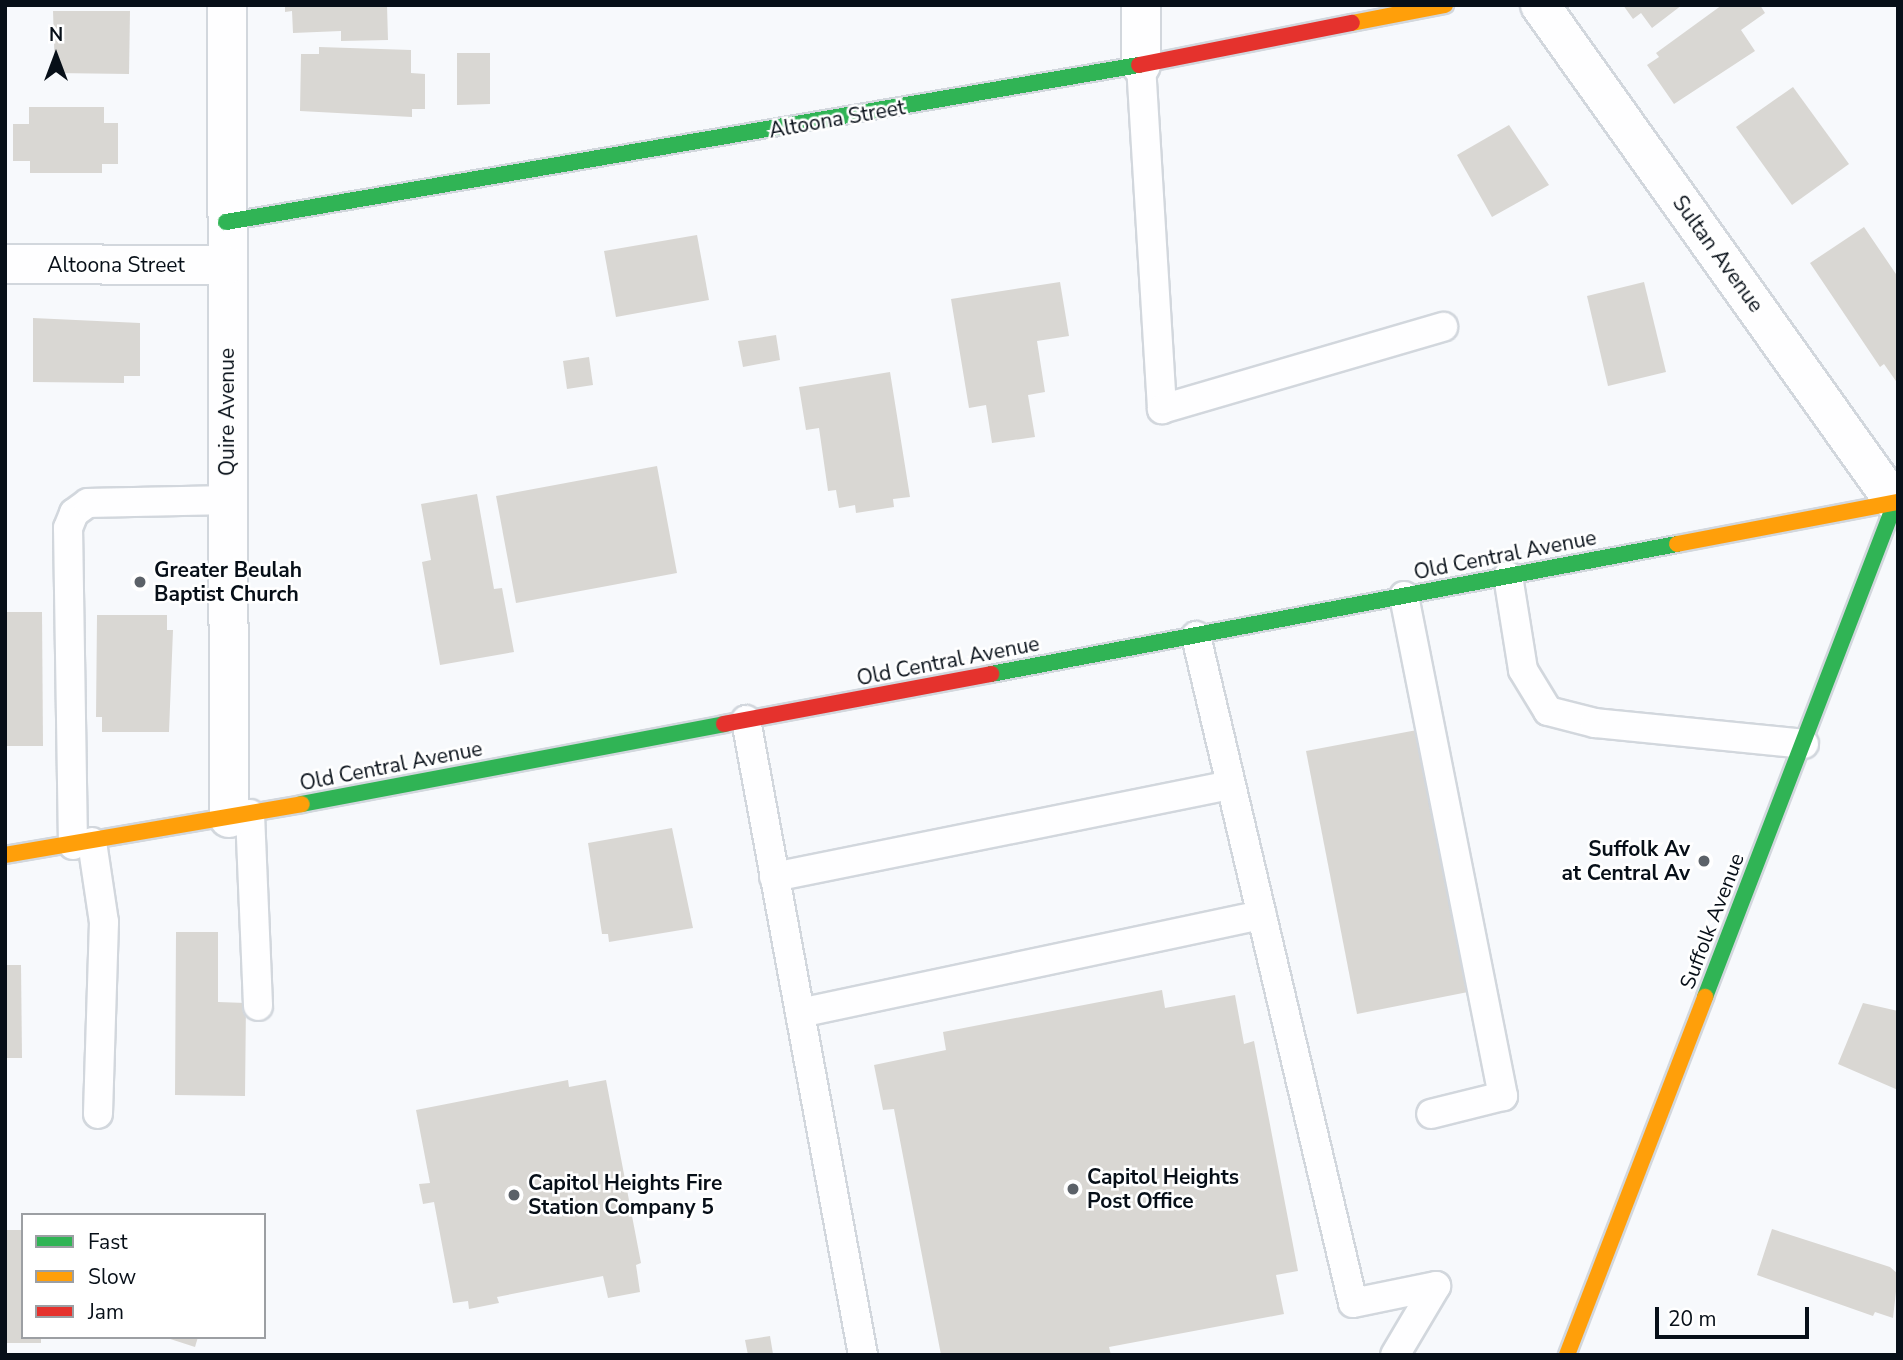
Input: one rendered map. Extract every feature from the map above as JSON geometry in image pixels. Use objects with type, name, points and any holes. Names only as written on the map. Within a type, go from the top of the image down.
[{"type":"street","name":"Quire Avenue","points":[[226,5],[228,500],[239,816]]},
{"type":"street","points":[[1141,5],[1141,65]]},
{"type":"street","name":"Altoona Street","points":[[226,222],[1141,65],[1445,5]]},
{"type":"street","name":"Sultan Avenue","points":[[1540,5],[1897,502]]},
{"type":"street","name":"Altoona Street","points":[[5,264],[226,265]]},
{"type":"street","name":"Old Central Avenue","points":[[5,855],[239,816],[1897,502]]},
{"type":"street","name":"Suffolk Avenue","points":[[1567,1355],[1897,502]]},
{"type":"lane","points":[[1141,65],[1162,409],[1443,327]]},
{"type":"lane","points":[[98,1114],[104,922],[83,843],[68,528],[74,513],[88,503],[228,500]]},
{"type":"lane","points":[[1508,576],[1523,670],[1548,711],[1595,723],[1804,744]]},
{"type":"lane","points":[[1404,596],[1503,1096],[1431,1114]]},
{"type":"lane","points":[[1196,636],[1353,1303],[1436,1286],[1395,1355]]},
{"type":"lane","points":[[746,720],[863,1355]]},
{"type":"lane","points":[[774,877],[1231,785]]},
{"type":"lane","points":[[239,816],[258,1006]]},
{"type":"lane","points":[[800,1013],[1262,915]]},
{"type":"building","points":[[285,5],[387,5],[388,40],[341,41],[341,31],[293,33],[292,11],[285,12]]},
{"type":"building","points":[[1623,5],[1682,5],[1652,28],[1641,13],[1633,19]]},
{"type":"building","points":[[1722,5],[1760,5],[1765,13],[1741,30],[1755,51],[1674,104],[1647,65],[1659,57],[1656,53]]},
{"type":"building","points":[[53,11],[130,11],[129,74],[55,73]]},
{"type":"building","points":[[319,47],[411,50],[411,73],[425,74],[425,109],[412,109],[412,117],[300,111],[301,54],[319,54]]},
{"type":"building","points":[[457,53],[490,53],[490,104],[457,105]]},
{"type":"building","points":[[1793,87],[1849,164],[1792,205],[1736,127]]},
{"type":"building","points":[[29,107],[104,107],[104,123],[118,123],[118,164],[102,164],[102,173],[30,173],[30,161],[13,161],[13,124],[29,124]]},
{"type":"building","points":[[1509,125],[1549,185],[1492,217],[1457,155]]},
{"type":"building","points":[[1864,227],[1898,277],[1898,384],[1884,364],[1880,367],[1810,263]]},
{"type":"building","points":[[697,235],[709,300],[616,317],[604,251]]},
{"type":"building","points":[[1060,282],[1069,336],[1037,341],[1045,392],[1028,395],[1035,437],[992,443],[986,405],[969,408],[951,299]]},
{"type":"building","points":[[1644,282],[1666,372],[1608,386],[1587,296]]},
{"type":"building","points":[[33,318],[140,323],[140,376],[124,376],[124,383],[33,382]]},
{"type":"building","points":[[776,335],[780,360],[743,367],[738,341]]},
{"type":"building","points":[[589,357],[593,385],[567,389],[563,361]]},
{"type":"building","points":[[890,372],[910,497],[893,499],[894,507],[856,513],[855,505],[839,508],[836,490],[828,491],[819,428],[806,430],[799,387]]},
{"type":"building","points":[[657,466],[677,573],[516,603],[496,496]]},
{"type":"building","points":[[477,494],[494,589],[502,588],[514,652],[440,665],[422,562],[431,560],[421,504]]},
{"type":"building","points":[[5,612],[42,612],[43,746],[5,746]]},
{"type":"building","points":[[97,615],[167,615],[167,630],[173,630],[169,732],[102,732],[102,717],[96,717]]},
{"type":"building","points":[[1417,730],[1468,992],[1357,1014],[1306,751]]},
{"type":"building","points":[[672,828],[693,928],[609,942],[608,934],[602,934],[588,843]]},
{"type":"building","points":[[176,932],[218,932],[218,1002],[246,1003],[245,1096],[175,1095]]},
{"type":"building","points":[[5,965],[21,965],[22,1058],[5,1058]]},
{"type":"building","points":[[1162,990],[1165,1008],[1235,995],[1244,1044],[1254,1041],[1298,1271],[1276,1275],[1284,1314],[1109,1347],[1111,1355],[941,1355],[894,1109],[883,1110],[874,1065],[946,1050],[943,1032]]},
{"type":"building","points":[[1863,1003],[1898,1011],[1898,1090],[1838,1064]]},
{"type":"building","points":[[568,1080],[569,1087],[606,1080],[641,1263],[636,1265],[640,1292],[608,1298],[603,1276],[497,1297],[499,1303],[469,1309],[468,1301],[453,1303],[434,1202],[423,1204],[419,1184],[430,1183],[416,1110]]},
{"type":"building","points":[[1772,1229],[1890,1267],[1898,1274],[1893,1318],[1875,1312],[1873,1316],[1757,1275]]},
{"type":"building","points":[[5,1230],[21,1230],[21,1339],[41,1339],[41,1343],[5,1343]]},
{"type":"building","points":[[770,1336],[773,1354],[748,1355],[745,1340]]},
{"type":"building","points":[[170,1339],[197,1339],[195,1347]]},
{"type":"traffic: fast","points":[[226,222],[1139,65]]},
{"type":"traffic: fast","points":[[1705,997],[1895,503]]},
{"type":"traffic: fast","points":[[991,674],[1677,544]]},
{"type":"traffic: fast","points":[[302,804],[724,724]]},
{"type":"traffic: slow","points":[[1352,23],[1445,5]]},
{"type":"traffic: slow","points":[[1677,544],[1898,502]]},
{"type":"traffic: slow","points":[[5,855],[302,804]]},
{"type":"traffic: slow","points":[[1567,1355],[1705,997]]},
{"type":"traffic: jam","points":[[1139,65],[1352,23]]},
{"type":"traffic: jam","points":[[724,724],[991,674]]},
{"type":"place","name":"Greater Beulah Baptist Church","points":[[140,582]]},
{"type":"place","name":"Suffolk Av at Central Av","points":[[1704,861]]},
{"type":"place","name":"Capitol Heights Post Office","points":[[1073,1189]]},
{"type":"place","name":"Capitol Heights Fire Station Company 5","points":[[514,1195]]}]
